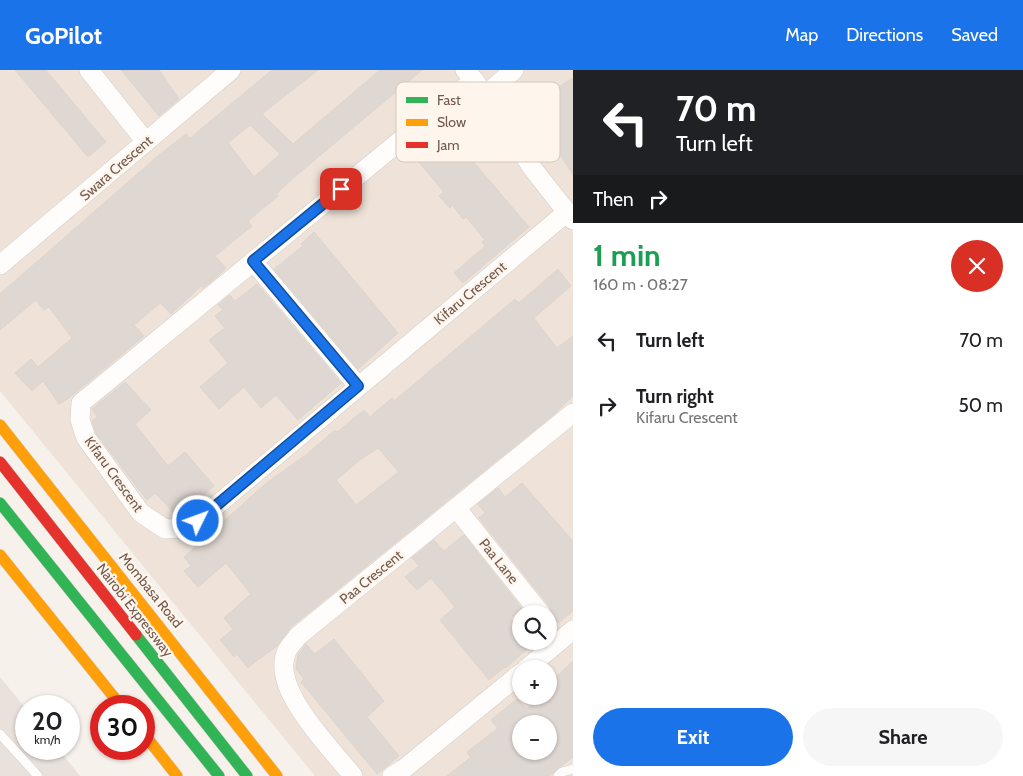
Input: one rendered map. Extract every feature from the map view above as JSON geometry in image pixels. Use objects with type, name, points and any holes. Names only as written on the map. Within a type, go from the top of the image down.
[{"type":"highway","name":"Mombasa Road","points":[[0,425],[277,776]]},
{"type":"highway","name":"Nairobi Expressway","points":[[0,462],[247,776]]},
{"type":"highway","points":[[0,503],[83,609],[219,776]]},
{"type":"highway","points":[[0,555],[113,695]]},
{"type":"highway","points":[[155,748],[177,776]]},
{"type":"street","points":[[89,70],[146,142]]},
{"type":"street","name":"Swara Crescent","points":[[0,266],[231,70]]},
{"type":"street","points":[[500,82],[514,70]]},
{"type":"street","name":"Kifaru Crescent","points":[[396,138],[253,261],[81,403],[80,420],[86,438],[141,513],[165,529],[184,528],[198,521],[358,386],[570,216]]},
{"type":"street","points":[[528,162],[570,216]]},
{"type":"street","points":[[253,261],[358,386]]},
{"type":"street","name":"Paa Crescent","points":[[353,776],[306,718],[286,685],[283,665],[286,652],[298,636],[573,413]]},
{"type":"street","name":"Paa Lane","points":[[456,509],[534,605]]},
{"type":"street","points":[[537,660],[568,635],[557,628]]},
{"type":"street","points":[[392,776],[405,768],[512,680]]},
{"type":"lane","points":[[0,734],[38,776]]},
{"type":"lane","points":[[558,776],[562,772],[573,769]]},
{"type":"shaded area","points":[[0,70],[573,70],[573,776],[315,776],[0,391]]},
{"type":"shaded area","points":[[0,677],[15,695],[15,760],[67,760],[80,776],[0,776]]},
{"type":"building","points":[[15,70],[46,70],[106,142],[88,157]]},
{"type":"building","points":[[121,70],[159,70],[179,99],[159,116]]},
{"type":"building","points":[[272,70],[318,70],[262,114],[293,144],[380,70],[422,70],[408,82],[396,82],[396,92],[292,179],[276,194],[278,196],[248,221],[252,226],[215,256],[226,268],[219,275],[203,288],[201,286],[171,314],[160,303],[134,325],[144,336],[69,398],[59,404],[43,381],[32,391],[15,373],[31,359],[38,367],[72,338],[49,307],[44,310],[36,300],[0,330],[0,294],[159,155],[186,134],[190,138]],"holes":[[[250,125],[280,154],[254,177],[228,143]]]},
{"type":"building","points":[[573,78],[573,175],[560,154],[560,86]]},
{"type":"building","points":[[419,162],[474,162],[529,227],[463,283],[454,273],[485,246],[482,242],[485,240],[466,217],[463,219],[452,205],[450,208],[439,196],[444,192]]},
{"type":"building","points":[[314,232],[398,333],[358,369],[274,269],[303,246],[301,244]]},
{"type":"building","points":[[558,269],[571,286],[534,318],[557,348],[573,336],[573,396],[553,415],[291,627],[277,646],[248,668],[237,654],[234,657],[220,640],[233,629],[224,618],[251,594],[226,563],[198,587],[184,571],[191,566],[184,557],[264,485],[307,454],[335,430],[337,432],[364,410],[370,417],[392,398],[394,401],[515,299],[519,303]],"holes":[[[378,448],[399,472],[356,505],[336,480],[361,459]]]},
{"type":"building","points":[[257,284],[341,383],[298,420],[276,395],[261,408],[244,387],[219,409],[200,387],[228,363],[209,340],[225,328],[215,316],[223,310],[218,305],[230,295],[235,301]]},
{"type":"building","points":[[125,382],[151,410],[135,424],[168,466],[185,452],[214,486],[197,501],[199,503],[181,517],[178,517],[155,493],[147,500],[96,433],[92,421],[97,417],[92,409]]},
{"type":"building","points":[[522,483],[573,541],[573,611],[558,623],[557,605],[548,605],[479,518],[485,513],[478,504],[498,488],[505,497]]},
{"type":"building","points":[[464,535],[519,605],[512,605],[512,616],[510,618],[512,620],[512,650],[526,650],[489,680],[440,620],[455,607],[431,578],[417,590],[405,577],[419,566],[412,558],[434,540],[444,551]]},
{"type":"building","points":[[334,639],[384,701],[367,717],[399,756],[377,774],[301,682],[304,679],[296,669],[298,655],[306,644],[315,654]]},
{"type":"building","points":[[573,661],[573,757],[549,776],[447,776],[471,757],[467,752],[498,728],[491,720],[512,703],[512,705],[522,705],[526,709],[531,705],[557,705],[557,676]]},
{"type":"traffic: fast","points":[[0,503],[219,776]]},
{"type":"traffic: fast","points":[[136,635],[247,776]]},
{"type":"traffic: slow","points":[[0,425],[277,776]]},
{"type":"traffic: slow","points":[[0,555],[112,695]]},
{"type":"traffic: slow","points":[[155,748],[177,776]]},
{"type":"traffic: jam","points":[[0,462],[136,635]]},
{"type":"route","points":[[198,521],[358,386],[253,261],[341,189]]}]
